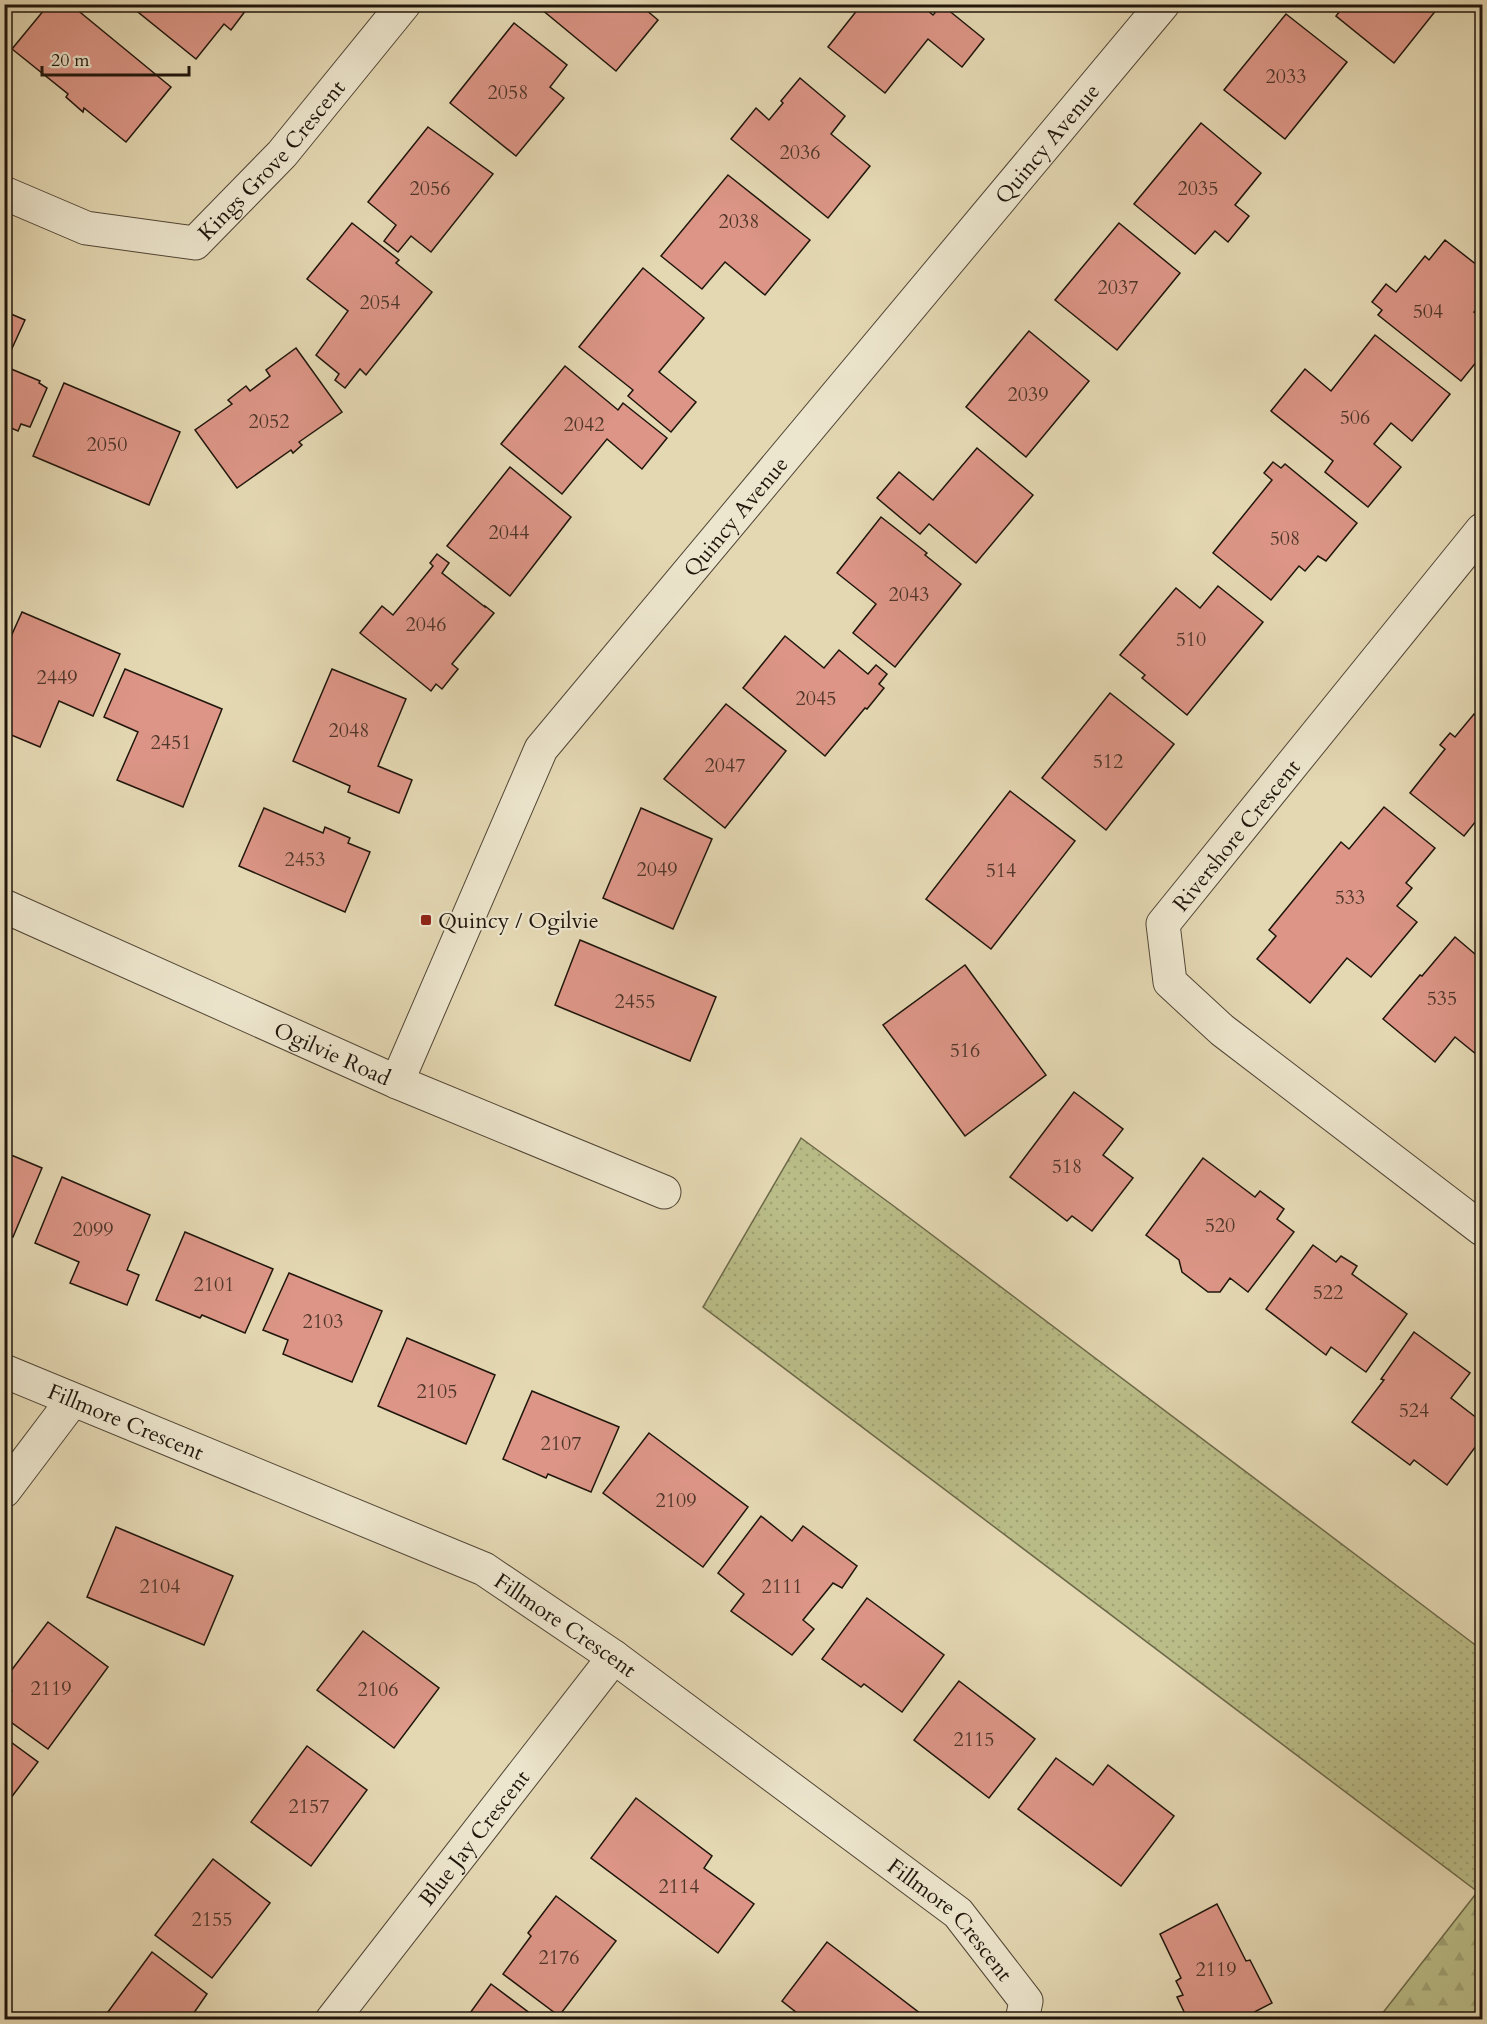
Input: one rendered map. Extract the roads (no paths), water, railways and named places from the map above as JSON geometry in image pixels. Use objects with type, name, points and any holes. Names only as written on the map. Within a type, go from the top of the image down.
[{"type":"street","name":"Kings Grove Crescent","points":[[4,193],[86,228],[195,243],[282,154],[404,4]]},
{"type":"street","name":"Quincy Avenue","points":[[397,1082],[541,749],[1163,4]]},
{"type":"street","name":"Rivershore Crescent","points":[[1482,530],[1163,924],[1170,982],[1222,1030],[1482,1229]]},
{"type":"street","name":"Ogilvie Road","points":[[4,906],[397,1082],[664,1192]]},
{"type":"street","name":"Fillmore Crescent","points":[[4,1371],[72,1401],[484,1569],[614,1656],[958,1913],[1026,2001],[1022,2019]]},
{"type":"street","points":[[4,1491],[72,1401]]},
{"type":"street","name":"Blue Jay Crescent","points":[[332,2019],[614,1656]]},
{"type":"place","name":"Quincy / Ogilvie","points":[[426,920]]}]
